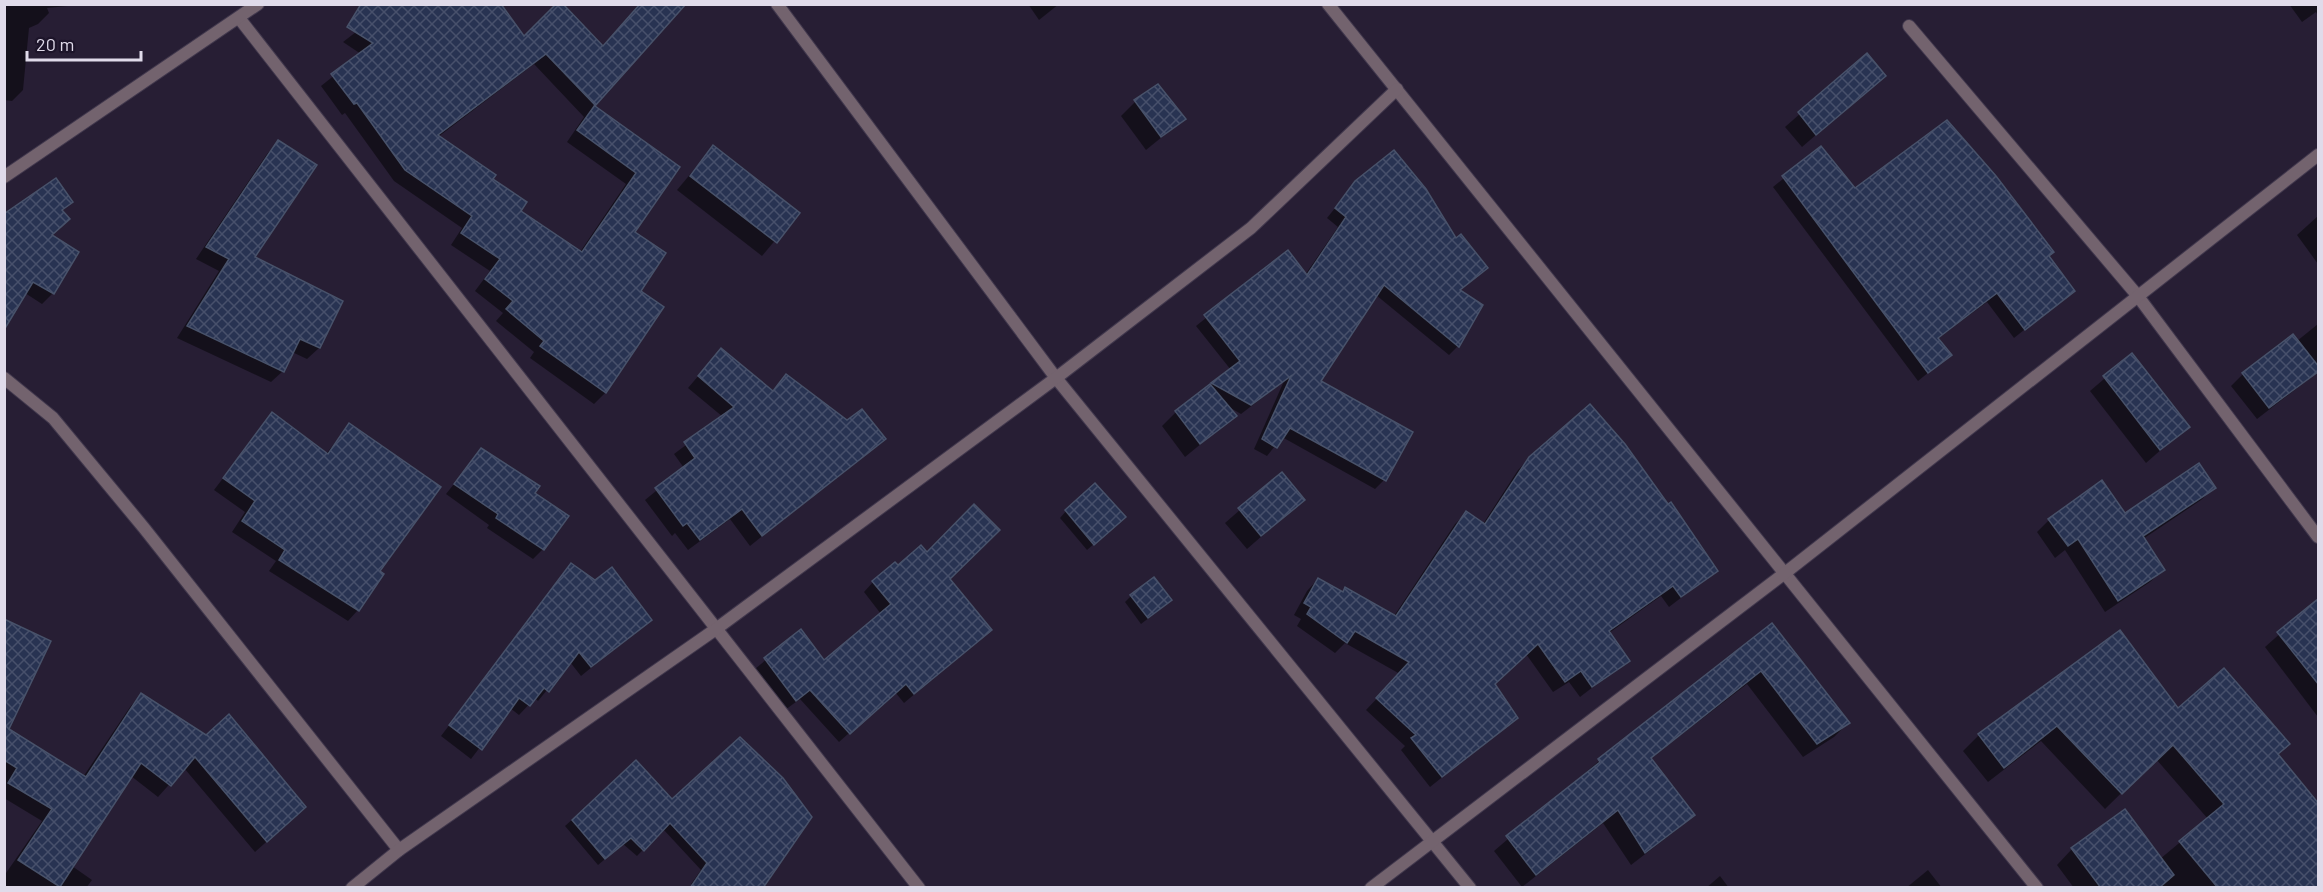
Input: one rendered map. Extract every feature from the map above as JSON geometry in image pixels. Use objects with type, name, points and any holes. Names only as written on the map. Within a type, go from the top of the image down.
[{"type":"street","points":[[4,177],[258,4]]},
{"type":"street","points":[[777,4],[1056,378],[1470,888]]},
{"type":"street","points":[[1328,4],[2037,888]]},
{"type":"street","points":[[239,18],[919,888]]},
{"type":"street","points":[[1909,26],[2137,295],[2319,537]]},
{"type":"street","points":[[352,888],[399,850],[716,628],[1056,378],[1251,228],[1397,89]]},
{"type":"street","points":[[1371,888],[1785,573],[2137,295],[2319,155]]},
{"type":"street","points":[[4,378],[53,418],[152,537],[399,850]]},
{"type":"building","points":[[361,4],[501,4],[524,36],[556,4],[563,4],[603,46],[640,4],[686,4],[595,106],[680,167],[635,232],[666,253],[641,291],[664,307],[606,393],[540,346],[544,341],[506,309],[513,301],[485,279],[500,259],[461,233],[472,216],[405,170],[357,103],[354,104],[331,74],[373,43],[347,27]],"holes":[[[546,54],[595,105],[577,130],[636,173],[582,252],[521,211],[527,202],[493,179],[496,175],[438,135]]]},
{"type":"building","points":[[1867,53],[1886,76],[1816,135],[1798,112]]},
{"type":"building","points":[[1158,84],[1186,119],[1161,137],[1134,100]]},
{"type":"building","points":[[1947,120],[1996,176],[2054,252],[2049,256],[2075,291],[2025,330],[1997,293],[1938,338],[1952,355],[1928,373],[1782,176],[1821,146],[1855,188]]},
{"type":"building","points":[[278,140],[317,165],[255,257],[343,301],[320,348],[300,339],[284,372],[187,326],[229,259],[206,247]]},
{"type":"building","points":[[713,145],[800,213],[777,243],[690,176]]},
{"type":"building","points":[[1394,150],[1426,189],[1456,238],[1461,234],[1488,268],[1460,290],[1483,305],[1459,347],[1384,285],[1321,381],[1413,432],[1386,481],[1290,428],[1277,448],[1262,439],[1291,376],[1251,405],[1211,383],[1240,361],[1204,315],[1288,250],[1307,275],[1346,217],[1335,208],[1355,181]]},
{"type":"building","points":[[56,178],[73,202],[62,210],[70,219],[52,235],[79,252],[54,294],[33,282],[4,330],[4,214]]},
{"type":"building","points":[[2293,334],[2319,367],[2319,371],[2269,408],[2242,373]]},
{"type":"building","points":[[721,348],[773,391],[786,374],[847,420],[862,409],[886,439],[762,536],[742,509],[700,540],[687,523],[683,526],[655,488],[695,458],[684,442],[734,407],[698,376]]},
{"type":"building","points":[[2132,353],[2190,427],[2160,450],[2103,376]]},
{"type":"building","points":[[1210,384],[1237,416],[1200,444],[1175,411]]},
{"type":"building","points":[[1590,404],[1625,444],[1668,504],[1671,502],[1718,571],[1681,597],[1673,586],[1609,631],[1630,661],[1592,687],[1581,671],[1565,682],[1538,644],[1495,684],[1518,718],[1442,777],[1411,738],[1416,735],[1376,698],[1409,662],[1355,631],[1347,643],[1307,614],[1311,607],[1304,603],[1318,578],[1343,592],[1345,587],[1396,616],[1466,511],[1485,524],[1529,457]]},
{"type":"building","points":[[272,412],[328,454],[349,423],[441,487],[380,571],[384,574],[359,611],[279,560],[285,550],[242,521],[255,501],[223,478]]},
{"type":"building","points":[[481,448],[540,486],[535,493],[569,516],[544,550],[496,518],[498,514],[454,484]]},
{"type":"building","points":[[2199,463],[2216,488],[2143,536],[2165,570],[2118,601],[2078,539],[2068,546],[2048,519],[2102,480],[2125,513]]},
{"type":"building","points":[[1282,472],[1305,500],[1261,536],[1238,508]]},
{"type":"building","points":[[1095,483],[1126,517],[1094,545],[1065,510]]},
{"type":"building","points":[[974,504],[1000,530],[950,579],[992,630],[914,694],[906,684],[850,734],[810,690],[796,701],[764,658],[801,629],[824,660],[891,604],[872,581],[895,562],[898,565],[921,545],[927,552]]},
{"type":"building","points":[[571,563],[595,580],[612,567],[652,620],[591,667],[579,652],[549,692],[544,688],[530,706],[519,698],[482,750],[449,725]]},
{"type":"building","points":[[1154,577],[1172,600],[1148,618],[1130,595]]},
{"type":"building","points":[[2319,598],[2319,685],[2277,632]]},
{"type":"building","points":[[4,619],[51,641],[9,729],[86,777],[141,693],[206,735],[229,714],[306,807],[267,842],[195,757],[171,786],[141,763],[60,887],[18,860],[52,809],[8,783],[17,768],[4,760]]},
{"type":"building","points":[[1772,623],[1850,723],[1817,744],[1761,671],[1651,758],[1695,815],[1645,853],[1618,810],[1536,875],[1506,836],[1600,762],[1598,759]]},
{"type":"building","points":[[2120,630],[2178,708],[2224,668],[2290,744],[2278,754],[2319,804],[2319,888],[2218,888],[2179,841],[2224,804],[2173,745],[2122,794],[2057,726],[2004,768],[1978,734]]},
{"type":"building","points":[[740,737],[783,778],[812,817],[763,888],[690,888],[707,863],[670,823],[644,851],[631,838],[605,859],[572,820],[636,760],[672,799]]},
{"type":"building","points":[[2125,809],[2174,875],[2159,888],[2101,888],[2071,848]]}]
